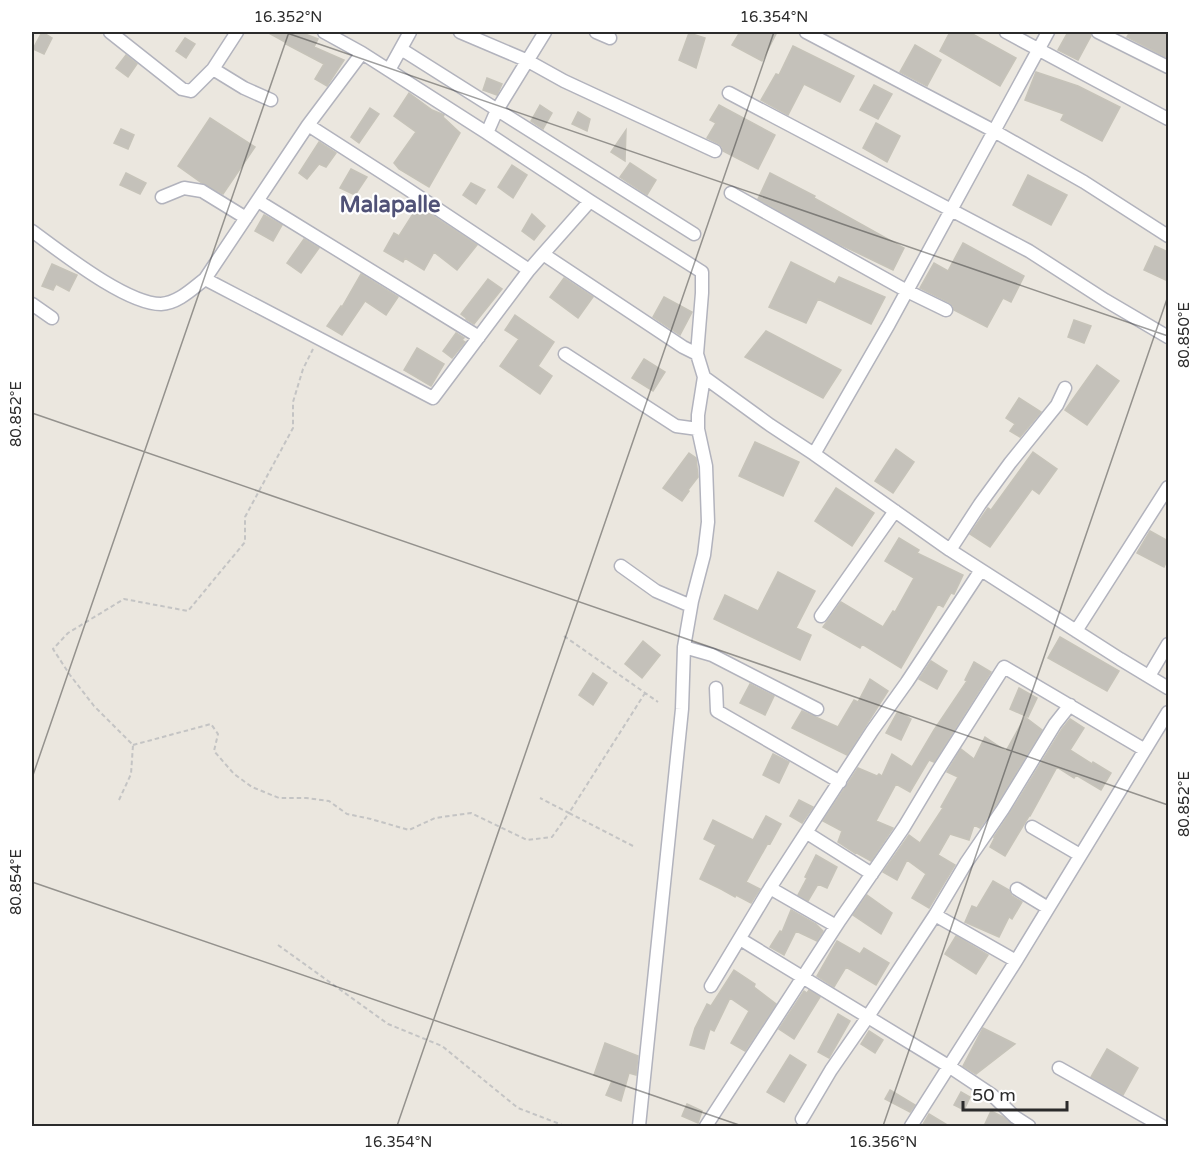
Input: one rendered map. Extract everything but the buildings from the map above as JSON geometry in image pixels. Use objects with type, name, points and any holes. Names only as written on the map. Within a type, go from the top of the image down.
[{"type":"street","points":[[110,32],[182,89],[190,91],[213,69],[237,32]]},
{"type":"street","points":[[324,32],[389,70],[702,272],[697,354],[704,377],[698,429],[706,466],[708,522],[704,555],[684,647],[682,709],[639,1126]]},
{"type":"street","points":[[389,70],[410,32]]},
{"type":"street","points":[[460,32],[528,61],[564,81],[716,151]]},
{"type":"street","points":[[487,133],[497,110],[545,32]]},
{"type":"street","points":[[596,32],[610,38]]},
{"type":"street","points":[[806,32],[994,131],[1084,182],[1168,236]]},
{"type":"street","points":[[1006,32],[1168,119]]},
{"type":"street","points":[[814,454],[952,210],[1048,32]]},
{"type":"street","points":[[1098,32],[1168,67]]},
{"type":"street","points":[[401,49],[694,234]]},
{"type":"street","points":[[32,231],[107,283],[140,301],[162,304],[182,297],[205,279],[308,125],[362,53]]},
{"type":"street","points":[[213,69],[244,88],[272,100]]},
{"type":"street","points":[[729,93],[1029,252],[1168,337]]},
{"type":"street","points":[[308,125],[529,270]]},
{"type":"street","points":[[162,197],[184,188],[202,192],[246,218]]},
{"type":"street","points":[[731,193],[907,291],[946,310]]},
{"type":"street","points":[[258,201],[479,337]]},
{"type":"street","points":[[205,279],[433,398],[529,270],[590,201]]},
{"type":"street","points":[[543,254],[697,354]]},
{"type":"street","points":[[32,304],[52,318]]},
{"type":"street","points":[[565,354],[676,426],[698,429]]},
{"type":"street","points":[[704,377],[950,550],[1168,688]]},
{"type":"street","points":[[950,550],[1010,463],[1057,405],[1065,388]]},
{"type":"street","points":[[1076,631],[1168,487]]},
{"type":"street","points":[[821,616],[895,511]]},
{"type":"street","points":[[621,566],[656,591],[692,606]]},
{"type":"street","points":[[711,986],[770,888],[872,731],[981,570]]},
{"type":"street","points":[[1149,676],[1168,644]]},
{"type":"street","points":[[684,647],[712,655],[817,709]]},
{"type":"street","points":[[706,1126],[836,926],[904,827],[1004,667],[1145,750]]},
{"type":"street","points":[[716,688],[717,711],[840,782]]},
{"type":"street","points":[[802,1119],[831,1070],[935,915],[1055,724],[1070,705]]},
{"type":"street","points":[[911,1126],[1016,961],[1168,712]]},
{"type":"street","points":[[1032,827],[1080,855]]},
{"type":"street","points":[[807,833],[872,874]]},
{"type":"street","points":[[770,888],[836,926]]},
{"type":"street","points":[[1017,890],[1048,908]]},
{"type":"street","points":[[935,915],[1016,961]]},
{"type":"street","points":[[740,939],[950,1067],[992,1095],[1015,1117],[1029,1126]]},
{"type":"street","points":[[1059,1068],[1162,1126]]},
{"type":"path","points":[[119,800],[131,774],[133,745],[94,706],[53,649],[68,633],[124,599],[188,611],[245,542],[245,517],[293,428],[293,402],[303,369],[319,338]]},
{"type":"path","points":[[564,636],[658,702]]},
{"type":"path","points":[[133,745],[211,723],[218,734],[214,751],[234,774],[252,787],[279,798],[329,801],[347,814],[410,830],[435,818],[471,813],[527,840],[552,837],[645,693]]},
{"type":"path","points":[[540,798],[633,846]]},
{"type":"path","points":[[278,945],[388,1024],[442,1046],[518,1108],[565,1126]]},
{"type":"district","name":"Malapalle","points":[[390,204]]}]
